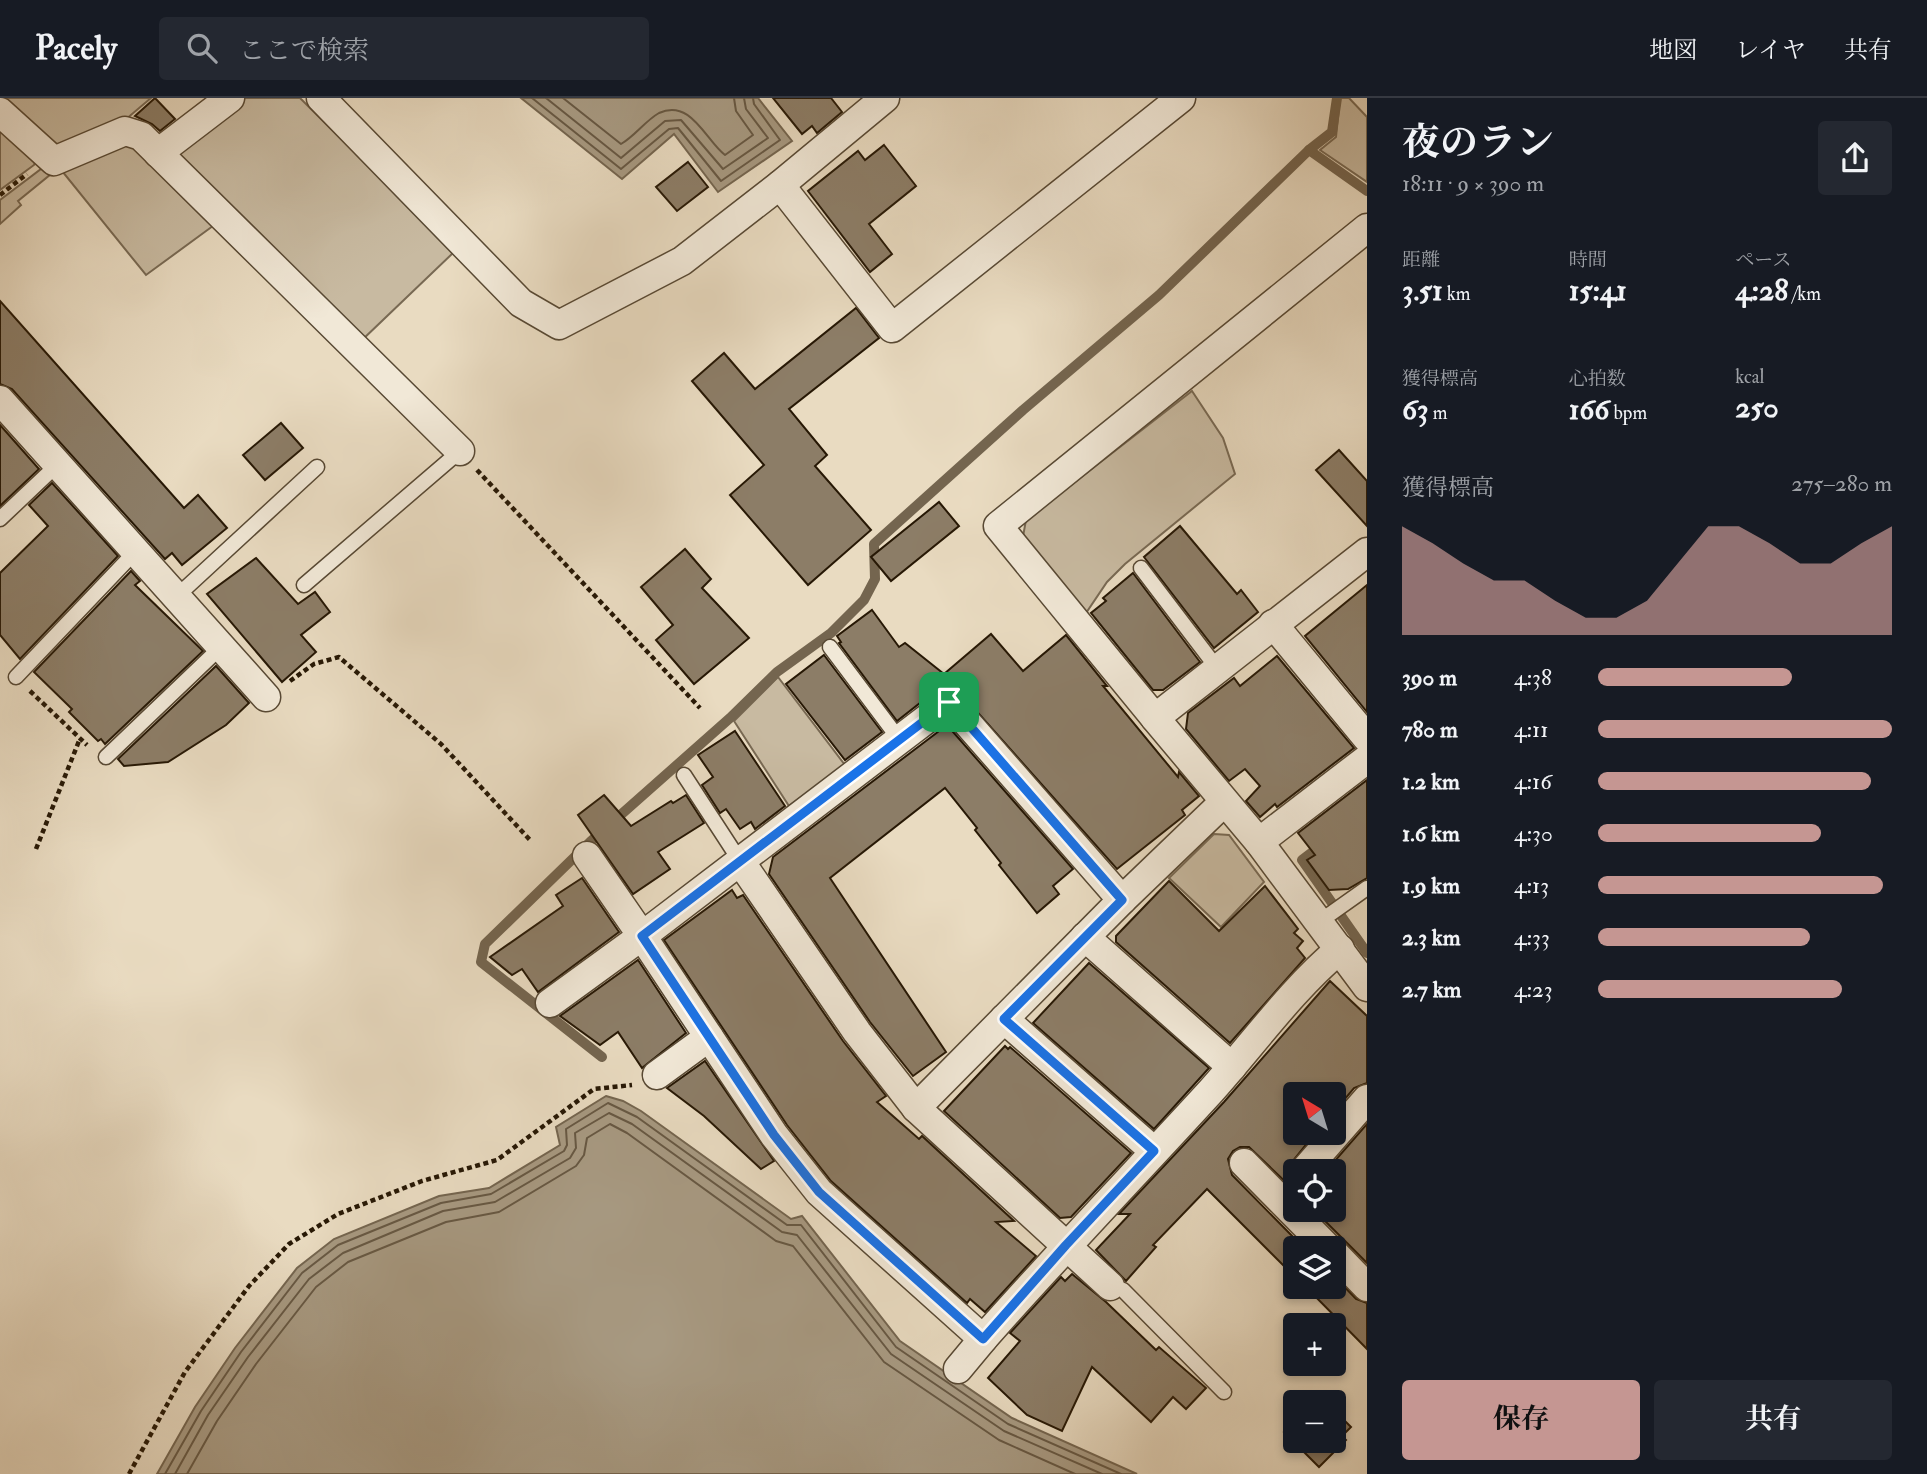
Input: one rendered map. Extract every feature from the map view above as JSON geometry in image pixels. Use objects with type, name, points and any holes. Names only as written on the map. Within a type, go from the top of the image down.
[{"type":"street","points":[[158,153],[230,98]]},
{"type":"street","points":[[321,98],[521,303],[559,325],[682,261],[780,185],[880,100]]},
{"type":"street","points":[[780,185],[892,328],[1181,98]]},
{"type":"street","points":[[0,112],[54,160],[125,131],[141,136],[460,451]]},
{"type":"street","points":[[1366,985],[1259,842],[998,526],[1367,228]]},
{"type":"street","points":[[0,400],[266,697]]},
{"type":"street","points":[[1155,718],[1367,552]]},
{"type":"street","points":[[1273,624],[1367,738]]},
{"type":"street","points":[[550,1003],[949,702],[1122,900]]},
{"type":"street","points":[[1259,842],[1367,759]]},
{"type":"street","points":[[916,1108],[1122,900],[1224,802]]},
{"type":"street","points":[[587,856],[774,1135],[819,1192],[983,1339]]},
{"type":"street","points":[[740,861],[857,1032],[916,1108],[1110,1286]]},
{"type":"street","points":[[1085,937],[1231,1067]]},
{"type":"street","points":[[958,1369],[1066,1245],[1231,1067],[1310,974],[1340,949]]},
{"type":"street","points":[[1004,1019],[1154,1151]]},
{"type":"street","points":[[657,1075],[709,1037]]},
{"type":"street","points":[[1314,1159],[1367,1099]]},
{"type":"street","points":[[1244,1163],[1283,1187]]},
{"type":"street","points":[[1346,1265],[1367,1286]]},
{"type":"lane","points":[[304,585],[460,451]]},
{"type":"lane","points":[[0,519],[57,465]]},
{"type":"lane","points":[[176,597],[317,467]]},
{"type":"lane","points":[[16,677],[135,552]]},
{"type":"lane","points":[[1141,568],[1217,668]]},
{"type":"lane","points":[[106,757],[222,646]]},
{"type":"lane","points":[[830,647],[899,740]]},
{"type":"lane","points":[[684,775],[740,861]]},
{"type":"lane","points":[[1319,922],[1367,888]]},
{"type":"lane","points":[[1110,1286],[1123,1290],[1224,1392]]},
{"type":"path","points":[[460,451],[700,708]]},
{"type":"path","points":[[266,697],[314,664],[339,657],[441,744],[531,841]]},
{"type":"path","points":[[16,677],[79,740],[106,757]]},
{"type":"path","points":[[36,849],[79,740]]},
{"type":"path","points":[[130,1474],[185,1372],[249,1286],[289,1244],[338,1214],[422,1181],[497,1160],[594,1089],[646,1085],[657,1075]]},
{"type":"shaded area","points":[[0,98],[151,98],[125,120],[59,148],[0,102]]},
{"type":"shaded area","points":[[245,98],[300,98],[454,252],[361,341],[173,151]]},
{"type":"shaded area","points":[[1340,98],[1349,98],[1367,117],[1367,182],[1320,150],[1336,137]]},
{"type":"shaded area","points":[[0,123],[36,159],[34,165],[0,190]]},
{"type":"shaded area","points":[[132,144],[217,223],[146,275],[62,171],[98,150]]},
{"type":"shaded area","points":[[45,166],[51,174],[18,201],[21,205],[0,224],[0,200]]},
{"type":"shaded area","points":[[1192,391],[1223,438],[1235,474],[1125,564],[1107,582],[1084,616],[1022,542],[1026,520]]},
{"type":"shaded area","points":[[778,677],[845,765],[789,806],[734,721]]},
{"type":"shaded area","points":[[1214,834],[1229,835],[1264,882],[1221,927],[1169,878]]},
{"type":"water","points":[[521,98],[758,98],[792,141],[718,192],[674,134],[622,179]]},
{"type":"water","points":[[606,1096],[623,1101],[641,1111],[791,1219],[802,1216],[900,1341],[1012,1418],[1137,1474],[157,1474],[195,1407],[235,1348],[297,1268],[334,1239],[439,1196],[489,1188],[560,1145],[556,1127]]},
{"type":"building","points":[[155,98],[175,119],[160,131],[135,116]]},
{"type":"building","points":[[773,98],[831,98],[842,112],[817,133],[812,126],[802,134]]},
{"type":"building","points":[[884,145],[916,186],[869,224],[892,254],[870,272],[808,191],[858,151],[865,160]]},
{"type":"building","points":[[688,162],[708,187],[677,211],[656,187]]},
{"type":"building","points":[[0,301],[184,508],[198,495],[227,528],[182,565],[172,553],[165,559],[12,389],[0,384]]},
{"type":"building","points":[[856,308],[879,338],[789,409],[827,455],[815,466],[871,530],[808,585],[730,495],[764,465],[692,381],[724,353],[755,389]]},
{"type":"building","points":[[281,423],[303,448],[265,480],[243,455]]},
{"type":"building","points":[[0,425],[39,469],[0,506]]},
{"type":"building","points":[[1339,450],[1367,481],[1367,526],[1316,470]]},
{"type":"building","points":[[52,483],[118,556],[20,659],[0,635],[0,573],[48,526],[29,505]]},
{"type":"building","points":[[939,502],[959,526],[891,581],[871,557]]},
{"type":"building","points":[[1180,526],[1237,594],[1241,590],[1258,612],[1214,648],[1144,557]]},
{"type":"building","points":[[685,549],[711,579],[702,588],[749,638],[694,684],[656,640],[673,625],[641,587]]},
{"type":"building","points":[[256,558],[298,604],[315,592],[330,612],[301,635],[316,652],[282,682],[207,594]]},
{"type":"building","points":[[131,571],[140,581],[135,585],[203,651],[105,744],[101,739],[98,741],[69,712],[72,709],[34,672]]},
{"type":"building","points":[[1133,573],[1200,662],[1163,690],[1153,690],[1091,613],[1106,601],[1103,598]]},
{"type":"building","points":[[1367,585],[1367,712],[1305,636]]},
{"type":"building","points":[[872,610],[899,647],[905,643],[944,674],[991,634],[1023,671],[1066,635],[1107,686],[1103,686],[1178,777],[1179,772],[1199,796],[1182,810],[1185,815],[1117,869],[955,687],[939,688],[897,721],[839,643],[841,642],[837,636]]},
{"type":"building","points":[[824,655],[882,732],[845,760],[786,684]]},
{"type":"building","points":[[1277,656],[1354,748],[1260,817],[1246,801],[1260,786],[1245,769],[1229,781],[1186,729],[1188,713],[1234,678],[1240,686]]},
{"type":"building","points":[[216,666],[249,703],[226,725],[168,762],[124,766],[118,759]]},
{"type":"building","points":[[947,725],[1073,869],[1053,886],[1059,894],[1037,913],[999,865],[1001,863],[975,830],[977,828],[945,788],[830,878],[946,1052],[913,1076],[870,1022],[769,874],[773,857]]},
{"type":"building","points":[[735,731],[785,806],[755,829],[751,822],[740,829],[726,809],[720,813],[702,785],[713,777],[698,755]]},
{"type":"building","points":[[1367,780],[1367,878],[1348,889],[1329,890],[1307,860],[1315,855],[1298,833]]},
{"type":"building","points":[[604,795],[631,826],[671,801],[673,803],[686,795],[704,823],[658,852],[670,869],[633,894],[578,815]]},
{"type":"building","points":[[582,878],[619,932],[538,992],[522,969],[512,975],[490,957],[563,906],[556,895]]},
{"type":"building","points":[[1169,881],[1219,931],[1265,886],[1298,929],[1294,933],[1303,941],[1297,948],[1305,958],[1230,1043],[1116,942],[1116,936]]},
{"type":"building","points":[[732,890],[737,898],[743,895],[843,1041],[886,1096],[877,1102],[919,1139],[922,1136],[1014,1221],[996,1222],[1036,1256],[985,1312],[970,1299],[967,1303],[831,1181],[787,1125],[664,940]]},
{"type":"building","points":[[638,960],[686,1033],[642,1068],[618,1032],[600,1045],[560,1016]]},
{"type":"building","points":[[1089,963],[1209,1068],[1154,1129],[1033,1023]]},
{"type":"building","points":[[1330,981],[1367,1016],[1367,1083],[1354,1088],[1346,1098],[1346,1082],[1283,1082],[1283,1145],[1306,1145],[1294,1159],[1283,1159],[1283,1180],[1249,1147],[1240,1147],[1233,1151],[1228,1159],[1232,1175],[1292,1236],[1283,1236],[1283,1265],[1207,1189],[1153,1245],[1156,1247],[1126,1281],[1096,1250],[1130,1214],[1119,1214],[1224,1102]]},
{"type":"building","points":[[1005,1046],[1008,1049],[1010,1047],[1131,1153],[1071,1217],[1060,1218],[944,1111]]},
{"type":"building","points":[[705,1061],[774,1161],[761,1169],[704,1116],[667,1088]]},
{"type":"building","points":[[1367,1124],[1367,1263],[1346,1242],[1346,1236],[1340,1236],[1326,1222],[1346,1222],[1346,1159],[1336,1159]]},
{"type":"building","points":[[1072,1274],[1156,1350],[1159,1347],[1206,1388],[1186,1409],[1173,1397],[1151,1422],[1092,1367],[1062,1431],[1027,1415],[988,1378],[1020,1341],[1010,1333],[1061,1277],[1065,1281]]},
{"type":"building","points":[[1346,1289],[1356,1299],[1367,1303],[1367,1349],[1346,1328],[1346,1313],[1332,1313],[1318,1299],[1346,1299]]},
{"type":"building","points":[[1305,1453],[1333,1453],[1319,1467]]},
{"type":"waterway","points":[[602,1057],[481,962],[485,944],[590,842],[730,718],[777,672],[831,633],[864,600],[875,579],[874,544],[1023,410],[1159,295],[1309,150],[1332,132],[1337,98]]},
{"type":"waterway","points":[[1309,150],[1367,191]]},
{"type":"waterway","points":[[1323,844],[1302,860],[1367,953]]},
{"type":"route","points":[[949,702],[1122,900],[1004,1019],[1154,1151],[983,1339],[900,1268],[819,1192],[774,1135],[642,936],[949,702]]}]
